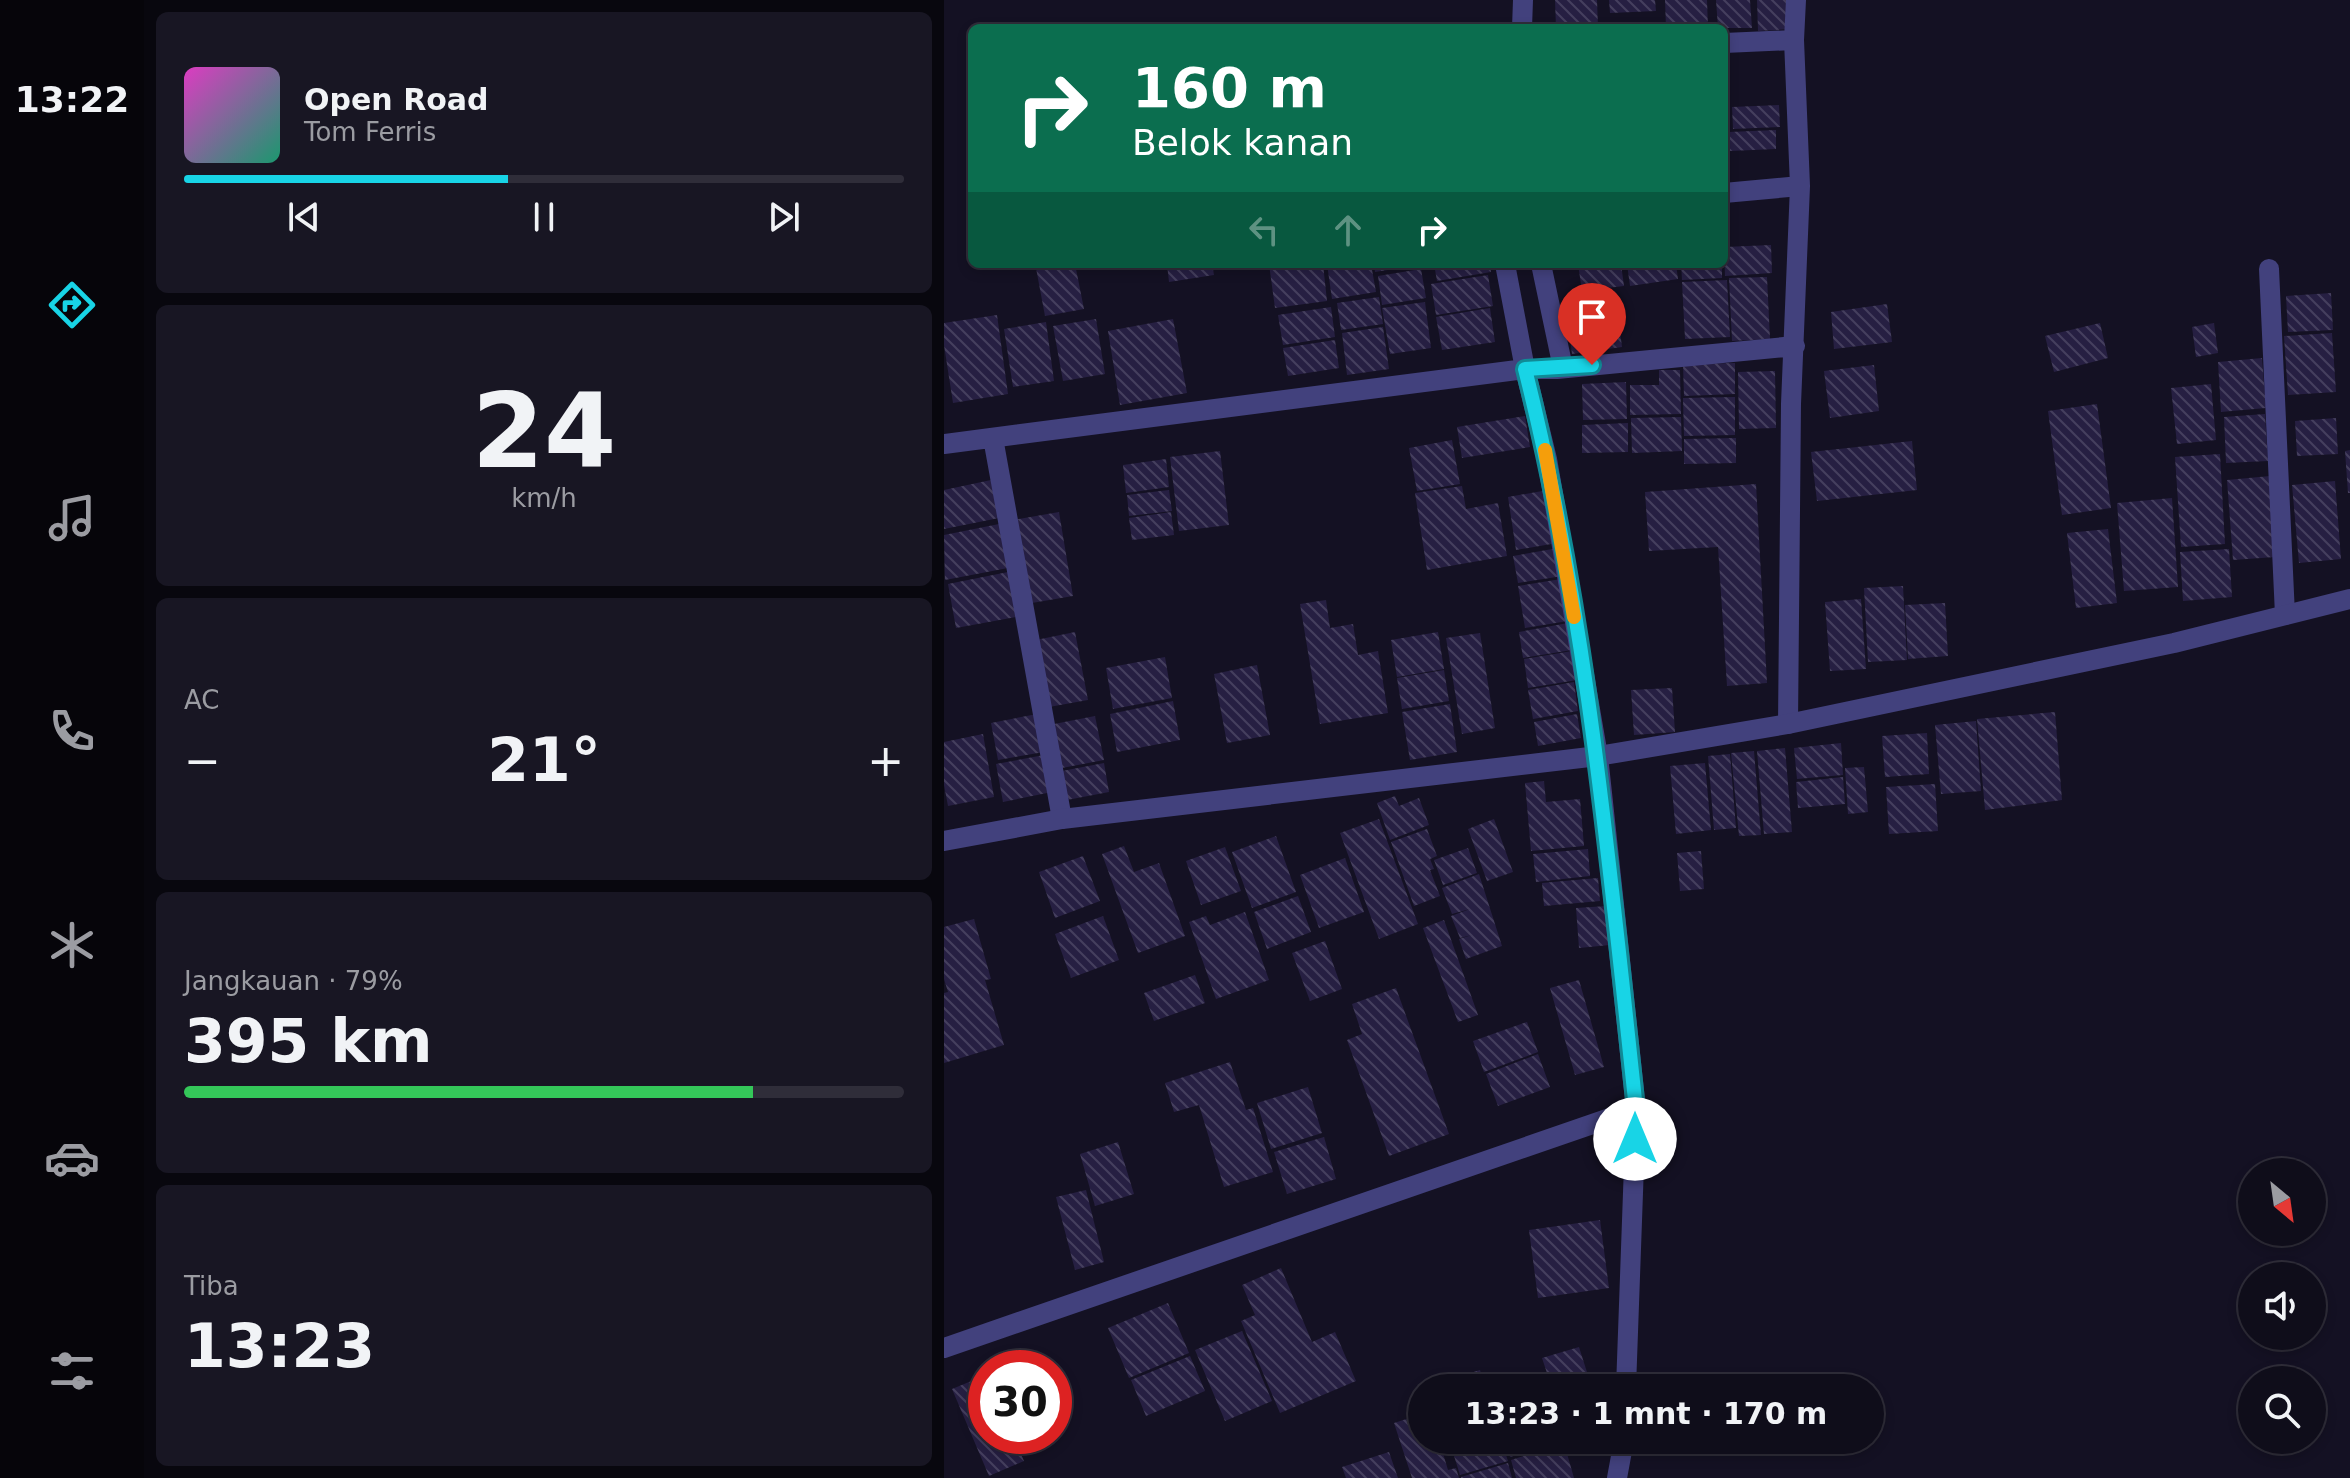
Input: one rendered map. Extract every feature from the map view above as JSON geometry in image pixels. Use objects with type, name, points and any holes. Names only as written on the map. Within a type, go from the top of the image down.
[{"type":"street","points":[[1522,24],[1523,0]]},
{"type":"street","points":[[1788,724],[1789,535],[1800,186],[1794,40],[1796,0]]},
{"type":"street","points":[[1728,43],[1794,40]]},
{"type":"street","points":[[1728,193],[1800,186]]},
{"type":"street","points":[[1507,268],[1546,369]]},
{"type":"street","points":[[1541,268],[1547,459],[1598,756],[1636,1109],[1627,1374]]},
{"type":"street","points":[[2269,269],[2285,615]]},
{"type":"street","points":[[944,444],[1546,369],[1795,346]]},
{"type":"street","points":[[993,438],[1062,819]]},
{"type":"street","points":[[944,841],[1062,819],[1598,756],[1788,724],[2174,643],[2350,599]]},
{"type":"street","points":[[944,1348],[1636,1109]]},
{"type":"street","points":[[1617,1478],[1621,1454]]},
{"type":"building","points":[[1555,0],[1597,0],[1598,24],[1556,24]]},
{"type":"building","points":[[1609,0],[1655,0],[1656,11],[1610,13]]},
{"type":"building","points":[[1665,0],[1707,0],[1708,24],[1666,24]]},
{"type":"building","points":[[1716,0],[1750,0],[1752,28],[1728,28],[1728,24],[1718,24]]},
{"type":"building","points":[[1757,0],[1789,0],[1790,29],[1758,31]]},
{"type":"building","points":[[1779,105],[1780,127],[1733,129],[1732,107]]},
{"type":"building","points":[[1776,130],[1776,149],[1730,151],[1729,132]]},
{"type":"building","points":[[1771,245],[1772,273],[1725,276],[1728,247]]},
{"type":"building","points":[[1036,268],[1076,268],[1084,309],[1045,316]]},
{"type":"building","points":[[1167,268],[1213,268],[1214,275],[1169,282]]},
{"type":"building","points":[[1270,268],[1323,268],[1327,301],[1275,308]]},
{"type":"building","points":[[1328,268],[1372,268],[1376,292],[1332,299]]},
{"type":"building","points":[[1374,268],[1400,268],[1375,272]]},
{"type":"building","points":[[1435,268],[1490,268],[1491,272],[1437,281]]},
{"type":"building","points":[[1579,268],[1622,268],[1624,286],[1582,291]]},
{"type":"building","points":[[1628,268],[1677,268],[1678,279],[1630,286]]},
{"type":"building","points":[[1681,268],[1722,268],[1722,278],[1682,280]]},
{"type":"building","points":[[1421,269],[1426,298],[1382,305],[1378,276]]},
{"type":"building","points":[[1488,275],[1493,306],[1436,315],[1431,284]]},
{"type":"building","points":[[1767,277],[1770,339],[1732,341],[1729,278]]},
{"type":"building","points":[[1727,280],[1730,337],[1685,339],[1682,282]]},
{"type":"building","points":[[1615,291],[1622,347],[1572,354],[1565,298]]},
{"type":"building","points":[[2331,293],[2333,330],[2288,332],[2286,296]]},
{"type":"building","points":[[1379,297],[1383,324],[1341,330],[1337,303]]},
{"type":"building","points":[[1425,302],[1431,348],[1390,354],[1382,308]]},
{"type":"building","points":[[1887,304],[1892,342],[1834,349],[1831,312]]},
{"type":"building","points":[[1331,307],[1335,337],[1283,345],[1278,315]]},
{"type":"building","points":[[1490,308],[1495,342],[1442,350],[1436,317]]},
{"type":"building","points":[[997,315],[1008,394],[953,403],[944,345],[944,323]]},
{"type":"building","points":[[1096,319],[1105,374],[1063,381],[1053,326]]},
{"type":"building","points":[[1173,319],[1187,393],[1120,405],[1108,331]]},
{"type":"building","points":[[1046,322],[1054,381],[1013,387],[1004,329]]},
{"type":"building","points":[[2100,323],[2108,358],[2054,372],[2045,336]]},
{"type":"building","points":[[2214,323],[2218,353],[2196,357],[2192,327]]},
{"type":"building","points":[[1383,327],[1389,369],[1347,375],[1342,333]]},
{"type":"building","points":[[2332,333],[2336,392],[2288,395],[2284,336]]},
{"type":"building","points":[[1335,340],[1339,368],[1288,376],[1283,348]]},
{"type":"building","points":[[2262,358],[2266,408],[2221,412],[2218,362]]},
{"type":"building","points":[[1735,363],[1735,394],[1684,396],[1683,364]]},
{"type":"building","points":[[1874,365],[1879,411],[1830,418],[1824,371]]},
{"type":"building","points":[[1659,370],[1680,370],[1681,414],[1630,415],[1630,385],[1659,385]]},
{"type":"building","points":[[1775,371],[1776,428],[1739,429],[1738,372]]},
{"type":"building","points":[[1626,382],[1627,419],[1583,420],[1582,384]]},
{"type":"building","points":[[2211,384],[2216,440],[2177,444],[2171,388]]},
{"type":"building","points":[[1735,397],[1735,435],[1684,436],[1683,398]]},
{"type":"building","points":[[2097,404],[2111,508],[2062,515],[2048,411]]},
{"type":"building","points":[[2265,414],[2268,461],[2226,463],[2224,417]]},
{"type":"building","points":[[1525,416],[1530,447],[1462,458],[1457,427]]},
{"type":"building","points":[[1681,417],[1682,451],[1632,453],[1631,418]]},
{"type":"building","points":[[2336,418],[2338,454],[2297,456],[2295,421]]},
{"type":"building","points":[[1628,423],[1628,452],[1582,453],[1582,425]]},
{"type":"building","points":[[1736,438],[1736,463],[1684,464],[1684,439]]},
{"type":"building","points":[[1452,440],[1460,484],[1417,491],[1409,448]]},
{"type":"building","points":[[1912,441],[1917,490],[1817,501],[1811,452]]},
{"type":"building","points":[[2350,450],[2350,493],[2348,493],[2345,451]]},
{"type":"building","points":[[1220,451],[1229,525],[1179,531],[1170,457]]},
{"type":"building","points":[[2220,454],[2225,544],[2181,547],[2175,457]]},
{"type":"building","points":[[1166,459],[1169,487],[1126,493],[1123,465]]},
{"type":"building","points":[[2270,476],[2275,557],[2233,560],[2227,480]]},
{"type":"building","points":[[991,480],[999,518],[944,529],[944,490]]},
{"type":"building","points":[[2335,481],[2341,559],[2299,563],[2292,485]]},
{"type":"building","points":[[1756,484],[1767,683],[1727,686],[1718,547],[1649,551],[1645,492]]},
{"type":"building","points":[[1462,486],[1466,509],[1498,503],[1507,556],[1427,570],[1415,493]]},
{"type":"building","points":[[1169,490],[1172,511],[1129,516],[1127,495]]},
{"type":"building","points":[[1548,490],[1557,543],[1516,550],[1508,497]]},
{"type":"building","points":[[2172,498],[2178,587],[2124,591],[2117,503]]},
{"type":"building","points":[[1059,512],[1073,596],[1026,604],[1013,520]]},
{"type":"building","points":[[1171,512],[1174,535],[1132,540],[1129,518]]},
{"type":"building","points":[[999,524],[1008,568],[945,580],[944,535]]},
{"type":"building","points":[[2108,529],[2117,603],[2076,608],[2067,533]]},
{"type":"building","points":[[1558,548],[1563,576],[1518,583],[1513,556]]},
{"type":"building","points":[[2229,549],[2232,597],[2183,601],[2180,552]]},
{"type":"building","points":[[1008,572],[1016,617],[956,628],[948,584]]},
{"type":"building","points":[[1561,579],[1568,621],[1525,628],[1518,586]]},
{"type":"building","points":[[1903,586],[1907,660],[1868,662],[1864,588]]},
{"type":"building","points":[[1861,599],[1866,669],[1830,671],[1825,602]]},
{"type":"building","points":[[1326,600],[1330,628],[1353,624],[1358,655],[1378,651],[1388,713],[1320,724],[1300,604]]},
{"type":"building","points":[[1945,603],[1948,656],[1908,659],[1905,605]]},
{"type":"building","points":[[1568,623],[1572,650],[1523,658],[1519,632]]},
{"type":"building","points":[[1075,632],[1088,700],[1049,707],[1036,640]]},
{"type":"building","points":[[1438,632],[1444,669],[1397,677],[1391,640]]},
{"type":"building","points":[[1480,633],[1495,728],[1462,734],[1446,638]]},
{"type":"building","points":[[1572,651],[1577,680],[1528,688],[1524,659]]},
{"type":"building","points":[[1165,657],[1172,698],[1113,709],[1106,668]]},
{"type":"building","points":[[1257,665],[1270,735],[1227,743],[1214,674]]},
{"type":"building","points":[[1444,670],[1449,701],[1402,709],[1397,678]]},
{"type":"building","points":[[1574,682],[1578,711],[1533,719],[1528,690]]},
{"type":"building","points":[[1672,688],[1675,732],[1634,735],[1631,690]]},
{"type":"building","points":[[1173,701],[1180,740],[1117,752],[1110,714]]},
{"type":"building","points":[[1450,704],[1457,752],[1410,760],[1402,712]]},
{"type":"building","points":[[2055,712],[2062,800],[1985,810],[1977,719]]},
{"type":"building","points":[[1037,714],[1044,752],[998,760],[991,723]]},
{"type":"building","points":[[1577,714],[1581,738],[1538,746],[1534,722]]},
{"type":"building","points":[[1095,716],[1104,760],[1062,768],[1054,724]]},
{"type":"building","points":[[1976,721],[1981,791],[1941,794],[1935,725]]},
{"type":"building","points":[[1927,733],[1929,774],[1885,777],[1882,736]]},
{"type":"building","points":[[983,734],[994,797],[948,806],[944,785],[944,742]]},
{"type":"building","points":[[1841,743],[1843,775],[1797,779],[1794,748]]},
{"type":"building","points":[[1785,748],[1792,832],[1764,834],[1757,751]]},
{"type":"building","points":[[1754,751],[1761,835],[1739,836],[1731,753]]},
{"type":"building","points":[[1730,754],[1736,828],[1714,830],[1708,756]]},
{"type":"building","points":[[1044,755],[1052,792],[1003,802],[996,764]]},
{"type":"building","points":[[1104,763],[1109,792],[1067,800],[1062,771]]},
{"type":"building","points":[[1705,763],[1711,830],[1676,834],[1670,766]]},
{"type":"building","points":[[1864,767],[1868,812],[1848,814],[1845,768]]},
{"type":"building","points":[[1843,777],[1845,804],[1798,808],[1796,782]]},
{"type":"building","points":[[1544,781],[1546,802],[1580,799],[1584,846],[1531,851],[1525,783]]},
{"type":"building","points":[[1935,784],[1938,831],[1889,834],[1886,787]]},
{"type":"building","points":[[1395,796],[1399,806],[1419,798],[1429,825],[1390,840],[1377,803]]},
{"type":"building","points":[[1379,819],[1418,924],[1379,939],[1340,833]]},
{"type":"building","points":[[1494,819],[1513,872],[1487,881],[1468,829]]},
{"type":"building","points":[[1427,829],[1437,856],[1430,859],[1434,869],[1430,870],[1440,896],[1414,906],[1391,842]]},
{"type":"building","points":[[1276,836],[1296,892],[1252,908],[1232,852]]},
{"type":"building","points":[[1124,846],[1134,872],[1159,863],[1185,936],[1138,953],[1102,854]]},
{"type":"building","points":[[1225,847],[1241,891],[1201,905],[1186,861]]},
{"type":"building","points":[[1468,848],[1477,873],[1443,885],[1434,860]]},
{"type":"building","points":[[1588,849],[1590,876],[1536,882],[1533,854]]},
{"type":"building","points":[[1701,851],[1704,889],[1680,891],[1677,853]]},
{"type":"building","points":[[1083,856],[1100,901],[1055,918],[1039,872]]},
{"type":"building","points":[[1345,858],[1364,912],[1319,928],[1300,875]]},
{"type":"building","points":[[1479,874],[1502,946],[1466,959],[1459,939],[1472,935],[1460,938],[1451,916],[1470,909],[1452,914],[1442,888]]},
{"type":"building","points":[[1598,878],[1600,901],[1544,906],[1542,883]]},
{"type":"building","points":[[1298,896],[1311,932],[1267,949],[1254,912]]},
{"type":"building","points":[[1607,906],[1610,945],[1579,948],[1576,908]]},
{"type":"building","points":[[1245,912],[1269,980],[1216,999],[1189,922],[1206,916],[1210,925]]},
{"type":"building","points":[[1103,916],[1119,960],[1071,978],[1055,934]]},
{"type":"building","points":[[974,919],[991,979],[985,980],[1004,1045],[944,1063],[944,993],[948,992],[944,979],[944,927]]},
{"type":"building","points":[[1444,920],[1478,1015],[1458,1022],[1423,928]]},
{"type":"building","points":[[1325,941],[1342,989],[1310,1001],[1292,953]]},
{"type":"building","points":[[1195,975],[1205,1003],[1154,1021],[1144,993]]},
{"type":"building","points":[[1579,980],[1604,1067],[1575,1075],[1550,988]]},
{"type":"building","points":[[1396,988],[1449,1134],[1389,1156],[1347,1040],[1362,1034],[1352,1004]]},
{"type":"building","points":[[1527,1022],[1538,1052],[1484,1072],[1473,1041]]},
{"type":"building","points":[[1538,1054],[1550,1087],[1498,1106],[1486,1074]]},
{"type":"building","points":[[1230,1062],[1246,1110],[1253,1108],[1273,1172],[1224,1187],[1199,1105],[1174,1112],[1165,1083]]},
{"type":"building","points":[[1308,1087],[1322,1133],[1271,1149],[1257,1103]]},
{"type":"building","points":[[1324,1137],[1336,1179],[1287,1194],[1274,1152]]},
{"type":"building","points":[[1118,1142],[1134,1194],[1095,1206],[1080,1154]]},
{"type":"building","points":[[1086,1190],[1104,1262],[1075,1270],[1056,1197]]},
{"type":"building","points":[[1600,1220],[1609,1288],[1538,1298],[1529,1230]]},
{"type":"building","points":[[1281,1268],[1312,1342],[1335,1332],[1356,1381],[1280,1413],[1241,1321],[1255,1315],[1242,1285]]},
{"type":"building","points":[[1168,1303],[1189,1353],[1129,1378],[1108,1328]]},
{"type":"building","points":[[1242,1331],[1272,1401],[1225,1421],[1195,1350]]},
{"type":"building","points":[[1579,1347],[1588,1374],[1547,1374],[1542,1358]]},
{"type":"building","points":[[1190,1356],[1205,1391],[1146,1416],[1131,1380]]},
{"type":"building","points":[[968,1382],[968,1427],[952,1389]]},
{"type":"building","points":[[1408,1418],[1408,1454],[1443,1454],[1448,1470],[1456,1468],[1459,1478],[1412,1478],[1394,1423]]},
{"type":"building","points":[[1389,1452],[1398,1478],[1346,1478],[1342,1467]]},
{"type":"building","points":[[980,1454],[1021,1454],[1024,1461],[989,1476]]},
{"type":"building","points":[[1453,1454],[1506,1454],[1508,1461],[1460,1475]]},
{"type":"building","points":[[1530,1454],[1567,1454],[1574,1478],[1516,1478],[1511,1460]]},
{"type":"building","points":[[1508,1463],[1512,1478],[1461,1478],[1461,1477]]},
{"type":"slow traffic","points":[[1545,450],[1574,617]]},
{"type":"route","points":[[1592,365],[1525,369],[1547,459],[1598,756],[1636,1109],[1635,1139]]}]
